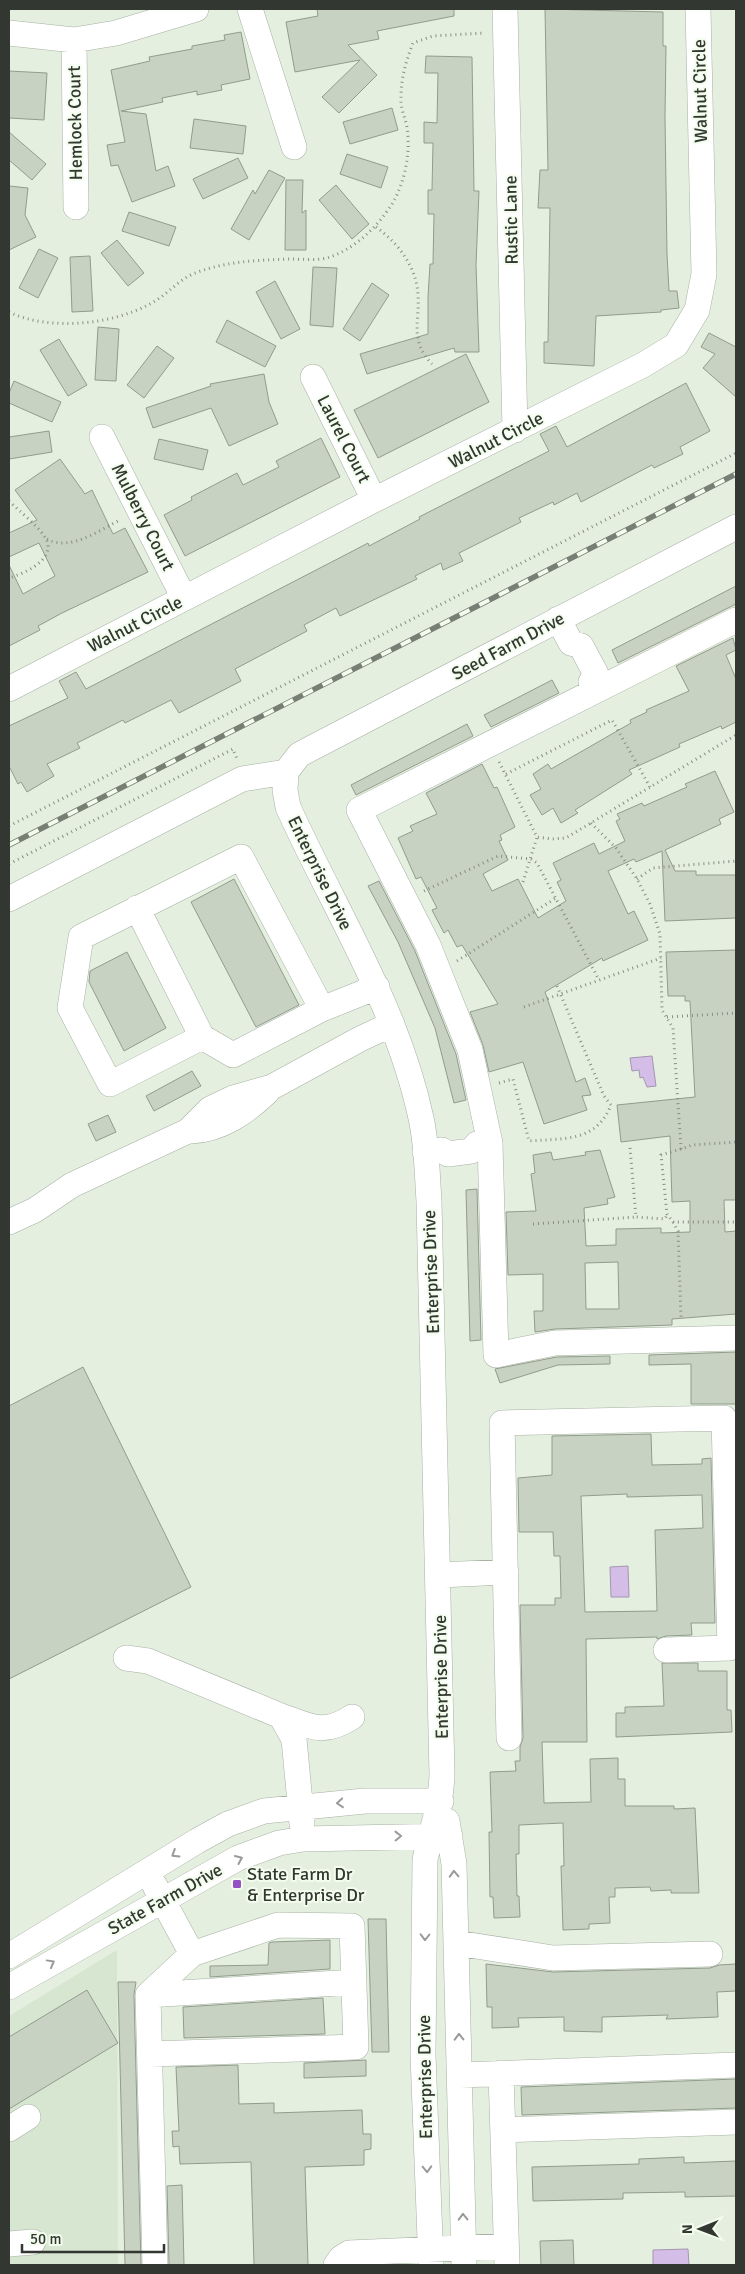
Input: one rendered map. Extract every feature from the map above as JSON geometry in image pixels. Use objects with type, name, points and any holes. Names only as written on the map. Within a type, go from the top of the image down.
[{"type":"street","points":[[9,33],[74,40],[116,34],[196,9]]},
{"type":"street","points":[[250,9],[294,147]]},
{"type":"street","name":"Walnut Circle","points":[[9,689],[374,500],[643,365],[676,345],[697,310],[704,274],[698,9]]},
{"type":"street","name":"Rustic Lane","points":[[506,20],[515,430]]},
{"type":"street","name":"Hemlock Court","points":[[74,40],[76,206]]},
{"type":"street","name":"Laurel Court","points":[[313,377],[374,500]]},
{"type":"street","name":"Mulberry Court","points":[[102,437],[184,598]]},
{"type":"street","name":"Seed Farm Drive","points":[[286,772],[299,755],[310,749],[736,527]]},
{"type":"street","points":[[558,619],[571,643],[581,646],[596,674],[593,687]]},
{"type":"street","points":[[736,620],[593,687],[490,744],[359,810],[428,945],[470,1050],[478,1088],[483,1144],[496,1355],[555,1343],[736,1338]]},
{"type":"street","points":[[9,899],[242,779],[286,772]]},
{"type":"street","name":"Enterprise Drive","points":[[286,772],[285,790],[288,806],[377,987],[392,1024],[434,1151],[429,1201],[439,1575],[440,1836],[457,1943],[464,2256]]},
{"type":"street","points":[[202,1037],[110,1084],[70,1008],[82,937],[241,858],[322,1009]]},
{"type":"street","points":[[137,908],[202,1037],[233,1055],[322,1009],[377,987]]},
{"type":"street","points":[[9,1222],[35,1210],[72,1185],[188,1131],[206,1130],[240,1115],[272,1087],[360,1038],[392,1024]]},
{"type":"street","points":[[434,1151],[446,1143],[469,1139],[483,1144]]},
{"type":"street","points":[[510,1738],[502,1423],[724,1418],[730,1648],[666,1650]]},
{"type":"street","points":[[439,1575],[506,1572]]},
{"type":"street","points":[[126,1658],[148,1661],[183,1677],[220,1689],[313,1728],[328,1729],[340,1725],[352,1717]]},
{"type":"street","points":[[281,1716],[294,1739],[303,1839]]},
{"type":"street","name":"State Farm Drive","points":[[9,1956],[147,1871],[228,1824],[264,1811],[365,1801],[441,1801]]},
{"type":"street","name":"Enterprise Drive","points":[[431,2257],[423,2055],[425,1860],[440,1836]]},
{"type":"street","name":"State Farm Drive","points":[[9,1987],[238,1858],[279,1843],[303,1839],[440,1836]]},
{"type":"street","points":[[147,1871],[192,1954]]},
{"type":"street","points":[[150,2054],[356,2047],[352,1926],[278,1925],[192,1954],[148,1995],[155,2265]]},
{"type":"street","points":[[457,1943],[553,1958],[710,1954]]},
{"type":"street","points":[[148,1995],[354,1982]]},
{"type":"street","points":[[460,2075],[736,2065]]},
{"type":"street","points":[[336,2265],[341,2258],[349,2253],[375,2251],[431,2257],[506,2255],[501,2073]]},
{"type":"street","points":[[503,2130],[736,2122]]},
{"type":"street","points":[[9,2244],[33,2242]]},
{"type":"path","points":[[9,312],[22,319],[96,322],[148,306],[168,293],[180,281],[197,272],[229,263],[328,258],[351,247],[376,227],[393,202],[404,174],[407,129],[400,99],[404,67],[413,42],[506,20]]},
{"type":"path","points":[[376,227],[393,239],[410,264],[418,294],[417,338],[426,357],[432,364]]},
{"type":"path","points":[[9,826],[736,453]]},
{"type":"path","points":[[9,501],[47,539],[64,544],[79,540],[139,510]]},
{"type":"path","points":[[9,578],[24,574],[39,563],[48,548],[47,539]]},
{"type":"path","points":[[505,774],[612,720],[650,787]]},
{"type":"path","points":[[537,837],[566,838],[736,735]]},
{"type":"path","points":[[490,744],[537,837],[523,882]]},
{"type":"path","points":[[9,864],[233,749],[240,766]]},
{"type":"path","points":[[591,823],[616,848],[637,879],[650,904],[660,934],[662,1010],[673,1028],[681,1149]]},
{"type":"path","points":[[406,900],[498,856],[531,859],[537,862],[598,980]]},
{"type":"path","points":[[637,879],[653,868],[736,861]]},
{"type":"path","points":[[439,972],[556,898]]},
{"type":"path","points":[[524,1007],[661,958]]},
{"type":"path","points":[[478,1088],[513,1079],[529,1141],[584,1136],[600,1125],[610,1105],[604,1096],[556,986]]},
{"type":"path","points":[[667,1018],[736,1013]]},
{"type":"path","points":[[682,1340],[678,1231],[667,1214],[662,1156],[692,1145],[736,1142]]},
{"type":"path","points":[[630,1148],[636,1217]]},
{"type":"path","points":[[533,1224],[636,1217],[665,1218],[667,1214]]},
{"type":"path","points":[[673,1222],[736,1222]]},
{"type":"shaded area","points":[[652,1056],[656,1086],[647,1087],[643,1077],[640,1078],[639,1070],[632,1071],[630,1058]]},
{"type":"shaded area","points":[[628,1566],[629,1597],[611,1597],[610,1567]]},
{"type":"shaded area","points":[[117,1950],[118,2265],[9,2265],[9,2016]]},
{"type":"shaded area","points":[[688,2249],[689,2265],[653,2265],[653,2250]]},
{"type":"building","points":[[317,9],[454,9],[454,16],[377,31],[379,39],[348,45],[377,75],[339,113],[322,97],[360,60],[295,72],[286,22],[318,16]]},
{"type":"building","points":[[545,9],[663,12],[663,46],[666,46],[665,117],[669,291],[677,291],[679,308],[661,310],[661,312],[596,316],[594,366],[544,363],[544,342],[548,342],[550,208],[538,208],[540,170],[548,170]]},
{"type":"building","points":[[241,32],[250,79],[221,85],[222,90],[197,95],[197,91],[162,98],[163,102],[121,111],[146,114],[156,171],[168,166],[175,186],[132,202],[118,165],[111,166],[107,145],[125,142],[111,70],[150,61],[149,57],[192,49],[192,46],[225,40],[224,35]]},
{"type":"building","points":[[426,56],[472,57],[474,191],[479,191],[476,265],[479,352],[455,352],[454,348],[367,374],[360,354],[428,334],[428,297],[430,264],[433,264],[434,214],[428,214],[428,190],[432,190],[433,143],[424,143],[424,122],[437,123],[438,73],[425,73]]},
{"type":"building","points":[[9,71],[47,73],[44,120],[9,118]]},
{"type":"building","points":[[392,108],[398,130],[350,144],[343,122]]},
{"type":"building","points":[[194,119],[246,126],[243,154],[190,148]]},
{"type":"building","points":[[9,132],[46,164],[32,180],[9,160]]},
{"type":"building","points":[[347,154],[388,167],[381,188],[340,174]]},
{"type":"building","points":[[238,158],[248,178],[203,199],[193,179]]},
{"type":"building","points":[[269,170],[285,178],[249,240],[231,229],[253,190],[255,194]]},
{"type":"building","points":[[286,180],[303,180],[302,213],[306,210],[306,250],[285,250]]},
{"type":"building","points":[[336,185],[369,224],[352,239],[319,200]]},
{"type":"building","points":[[9,186],[28,188],[25,215],[36,237],[9,250]]},
{"type":"building","points":[[129,212],[176,227],[169,246],[122,231]]},
{"type":"building","points":[[117,240],[144,273],[128,286],[101,253]]},
{"type":"building","points":[[39,249],[58,258],[38,298],[19,288]]},
{"type":"building","points":[[90,256],[93,311],[72,312],[70,257]]},
{"type":"building","points":[[313,267],[337,268],[333,327],[310,325]]},
{"type":"building","points":[[275,281],[300,329],[281,339],[256,292]]},
{"type":"building","points":[[372,283],[389,295],[360,341],[343,329]]},
{"type":"building","points":[[227,320],[276,346],[265,367],[216,342]]},
{"type":"building","points":[[98,327],[119,329],[116,381],[95,380]]},
{"type":"building","points":[[709,333],[736,347],[736,397],[703,368],[715,354],[701,347]]},
{"type":"building","points":[[59,339],[87,385],[68,396],[40,350]]},
{"type":"building","points":[[157,346],[174,358],[144,398],[127,385]]},
{"type":"building","points":[[466,354],[489,402],[378,458],[354,410]]},
{"type":"building","points":[[264,374],[269,402],[278,424],[229,446],[211,408],[153,428],[146,408],[211,386],[210,384]]},
{"type":"building","points":[[14,381],[61,402],[52,422],[9,403],[9,393]]},
{"type":"building","points":[[686,383],[710,431],[680,447],[683,454],[654,468],[652,465],[581,502],[577,493],[554,505],[553,502],[519,518],[521,522],[459,553],[463,561],[443,570],[441,563],[415,576],[417,579],[340,616],[336,608],[304,625],[307,631],[235,669],[241,681],[179,713],[171,700],[125,723],[123,720],[77,743],[80,748],[47,764],[54,776],[27,792],[21,782],[18,784],[9,766],[9,726],[68,698],[59,681],[76,672],[86,689],[368,543],[369,546],[420,519],[419,517],[549,451],[540,434],[556,426],[567,447]]},
{"type":"building","points":[[49,431],[52,452],[9,459],[9,437]]},
{"type":"building","points":[[321,438],[340,477],[185,556],[164,515],[192,500],[191,497],[237,473],[243,485],[279,467],[276,461]]},
{"type":"building","points":[[159,439],[208,450],[203,470],[154,459]]},
{"type":"building","points":[[60,459],[85,494],[92,490],[113,534],[125,528],[148,572],[62,613],[38,626],[40,630],[9,646],[9,565],[23,594],[55,576],[39,543],[9,557],[9,533],[37,520],[15,490]]},
{"type":"building","points":[[736,586],[736,604],[618,663],[612,650]]},
{"type":"building","points":[[733,638],[736,650],[726,655],[736,679],[736,722],[722,729],[721,726],[679,744],[680,747],[629,770],[632,774],[575,810],[578,813],[561,823],[553,808],[542,815],[530,795],[541,789],[533,774],[548,764],[551,769],[631,723],[630,720],[647,712],[646,710],[689,691],[676,666]]},
{"type":"building","points":[[552,680],[559,693],[491,727],[484,715]]},
{"type":"building","points":[[467,724],[473,736],[356,795],[351,785]]},
{"type":"building","points":[[482,764],[494,788],[497,787],[515,827],[500,835],[502,840],[499,841],[508,860],[483,874],[492,891],[518,879],[538,918],[566,901],[557,882],[561,880],[553,863],[594,843],[599,854],[625,841],[616,821],[620,819],[617,814],[642,803],[644,806],[687,787],[685,784],[715,771],[734,812],[719,819],[721,824],[665,850],[675,871],[696,871],[696,875],[736,875],[736,918],[665,921],[662,851],[636,862],[634,859],[608,871],[628,914],[634,911],[648,940],[603,961],[602,958],[545,992],[576,1082],[585,1078],[591,1095],[582,1096],[587,1110],[544,1124],[523,1062],[489,1072],[483,1045],[470,1012],[498,1004],[462,945],[457,947],[448,930],[444,933],[432,910],[437,908],[421,877],[416,879],[398,838],[413,831],[410,826],[437,814],[426,793]]},
{"type":"building","points":[[234,879],[299,1005],[256,1027],[191,902]]},
{"type":"building","points":[[379,881],[415,951],[456,1054],[466,1100],[454,1103],[435,1028],[398,942],[368,886]]},
{"type":"building","points":[[736,950],[736,1200],[724,1200],[725,1232],[736,1231],[736,1314],[672,1319],[672,1325],[555,1329],[535,1332],[534,1311],[543,1311],[543,1274],[508,1275],[506,1212],[536,1211],[531,1174],[535,1173],[533,1155],[551,1152],[553,1160],[586,1155],[585,1152],[600,1150],[615,1197],[607,1199],[608,1204],[584,1208],[586,1246],[616,1245],[616,1229],[661,1228],[661,1233],[690,1232],[690,1201],[672,1202],[670,1136],[621,1142],[617,1105],[695,1097],[690,1001],[685,1001],[685,996],[668,996],[666,952]],"holes":[[[618,1262],[619,1309],[586,1309],[585,1263]]]},
{"type":"building","points":[[127,952],[166,1028],[124,1051],[89,982],[90,971]]},
{"type":"building","points":[[192,1071],[201,1086],[154,1111],[146,1096]]},
{"type":"building","points":[[108,1115],[116,1132],[96,1141],[88,1124]]},
{"type":"building","points":[[477,1189],[481,1340],[470,1341],[466,1190]]},
{"type":"building","points":[[736,1352],[736,1404],[691,1404],[691,1364],[649,1365],[649,1355]]},
{"type":"building","points":[[610,1356],[610,1364],[558,1365],[500,1383],[495,1369],[557,1357]]},
{"type":"building","points":[[83,1367],[191,1587],[9,1679],[9,1406]]},
{"type":"building","points":[[651,1434],[652,1465],[702,1464],[702,1459],[711,1458],[715,1623],[691,1623],[692,1635],[666,1636],[657,1639],[657,1637],[586,1639],[587,1742],[542,1742],[544,1803],[591,1802],[590,1759],[618,1758],[618,1779],[625,1779],[625,1806],[674,1806],[674,1809],[695,1808],[699,1893],[671,1893],[671,1890],[651,1891],[650,1887],[615,1888],[615,1897],[609,1897],[610,1923],[589,1924],[589,1929],[563,1930],[561,1866],[564,1866],[563,1823],[519,1825],[519,1854],[516,1854],[517,1896],[519,1896],[520,1917],[494,1918],[493,1897],[490,1897],[489,1832],[492,1832],[490,1772],[516,1771],[515,1761],[520,1761],[520,1747],[523,1738],[520,1605],[555,1605],[555,1598],[561,1598],[560,1556],[554,1556],[553,1532],[519,1532],[518,1478],[552,1475],[552,1436]],"holes":[[[627,1494],[627,1497],[702,1495],[703,1528],[655,1530],[657,1611],[585,1612],[581,1496]]]},
{"type":"building","points":[[662,1663],[698,1663],[698,1671],[727,1671],[727,1710],[731,1710],[732,1732],[616,1737],[616,1713],[625,1713],[625,1707],[664,1706]]},
{"type":"building","points":[[368,1919],[386,1919],[389,2052],[372,2052]]},
{"type":"building","points":[[330,1940],[330,1969],[210,1977],[210,1966],[268,1965],[269,1943],[272,1942]]},
{"type":"building","points":[[486,1964],[553,1972],[710,1968],[719,1965],[736,1964],[736,1991],[717,1992],[718,2017],[666,2019],[668,2015],[602,2017],[602,2032],[564,2031],[564,2017],[518,2018],[519,2027],[492,2028],[492,2007],[487,2007]]},
{"type":"building","points":[[118,1982],[136,1982],[134,1995],[141,2265],[125,2265]]},
{"type":"building","points":[[87,1990],[118,2043],[9,2109],[9,2037]]},
{"type":"building","points":[[323,1998],[325,2034],[184,2038],[183,2007]]},
{"type":"building","points":[[366,2060],[366,2076],[304,2078],[304,2063]]},
{"type":"building","points":[[238,2065],[239,2104],[274,2103],[274,2113],[362,2110],[363,2134],[371,2134],[371,2149],[364,2150],[364,2165],[305,2167],[308,2265],[254,2265],[251,2162],[180,2164],[179,2146],[173,2147],[172,2131],[179,2131],[176,2067]]},
{"type":"building","points":[[736,2079],[736,2108],[522,2115],[521,2087]]},
{"type":"building","points":[[684,2157],[684,2163],[736,2161],[736,2196],[685,2197],[685,2192],[623,2193],[623,2199],[533,2201],[532,2167],[639,2164],[639,2159]]},
{"type":"building","points":[[182,2185],[184,2265],[169,2265],[167,2186]]},
{"type":"building","points":[[573,2240],[574,2265],[541,2265],[540,2241]]},
{"type":"railway","points":[[9,845],[736,474]]},
{"type":"place","name":"State Farm Dr & Enterprise Dr","points":[[237,1884]]}]
